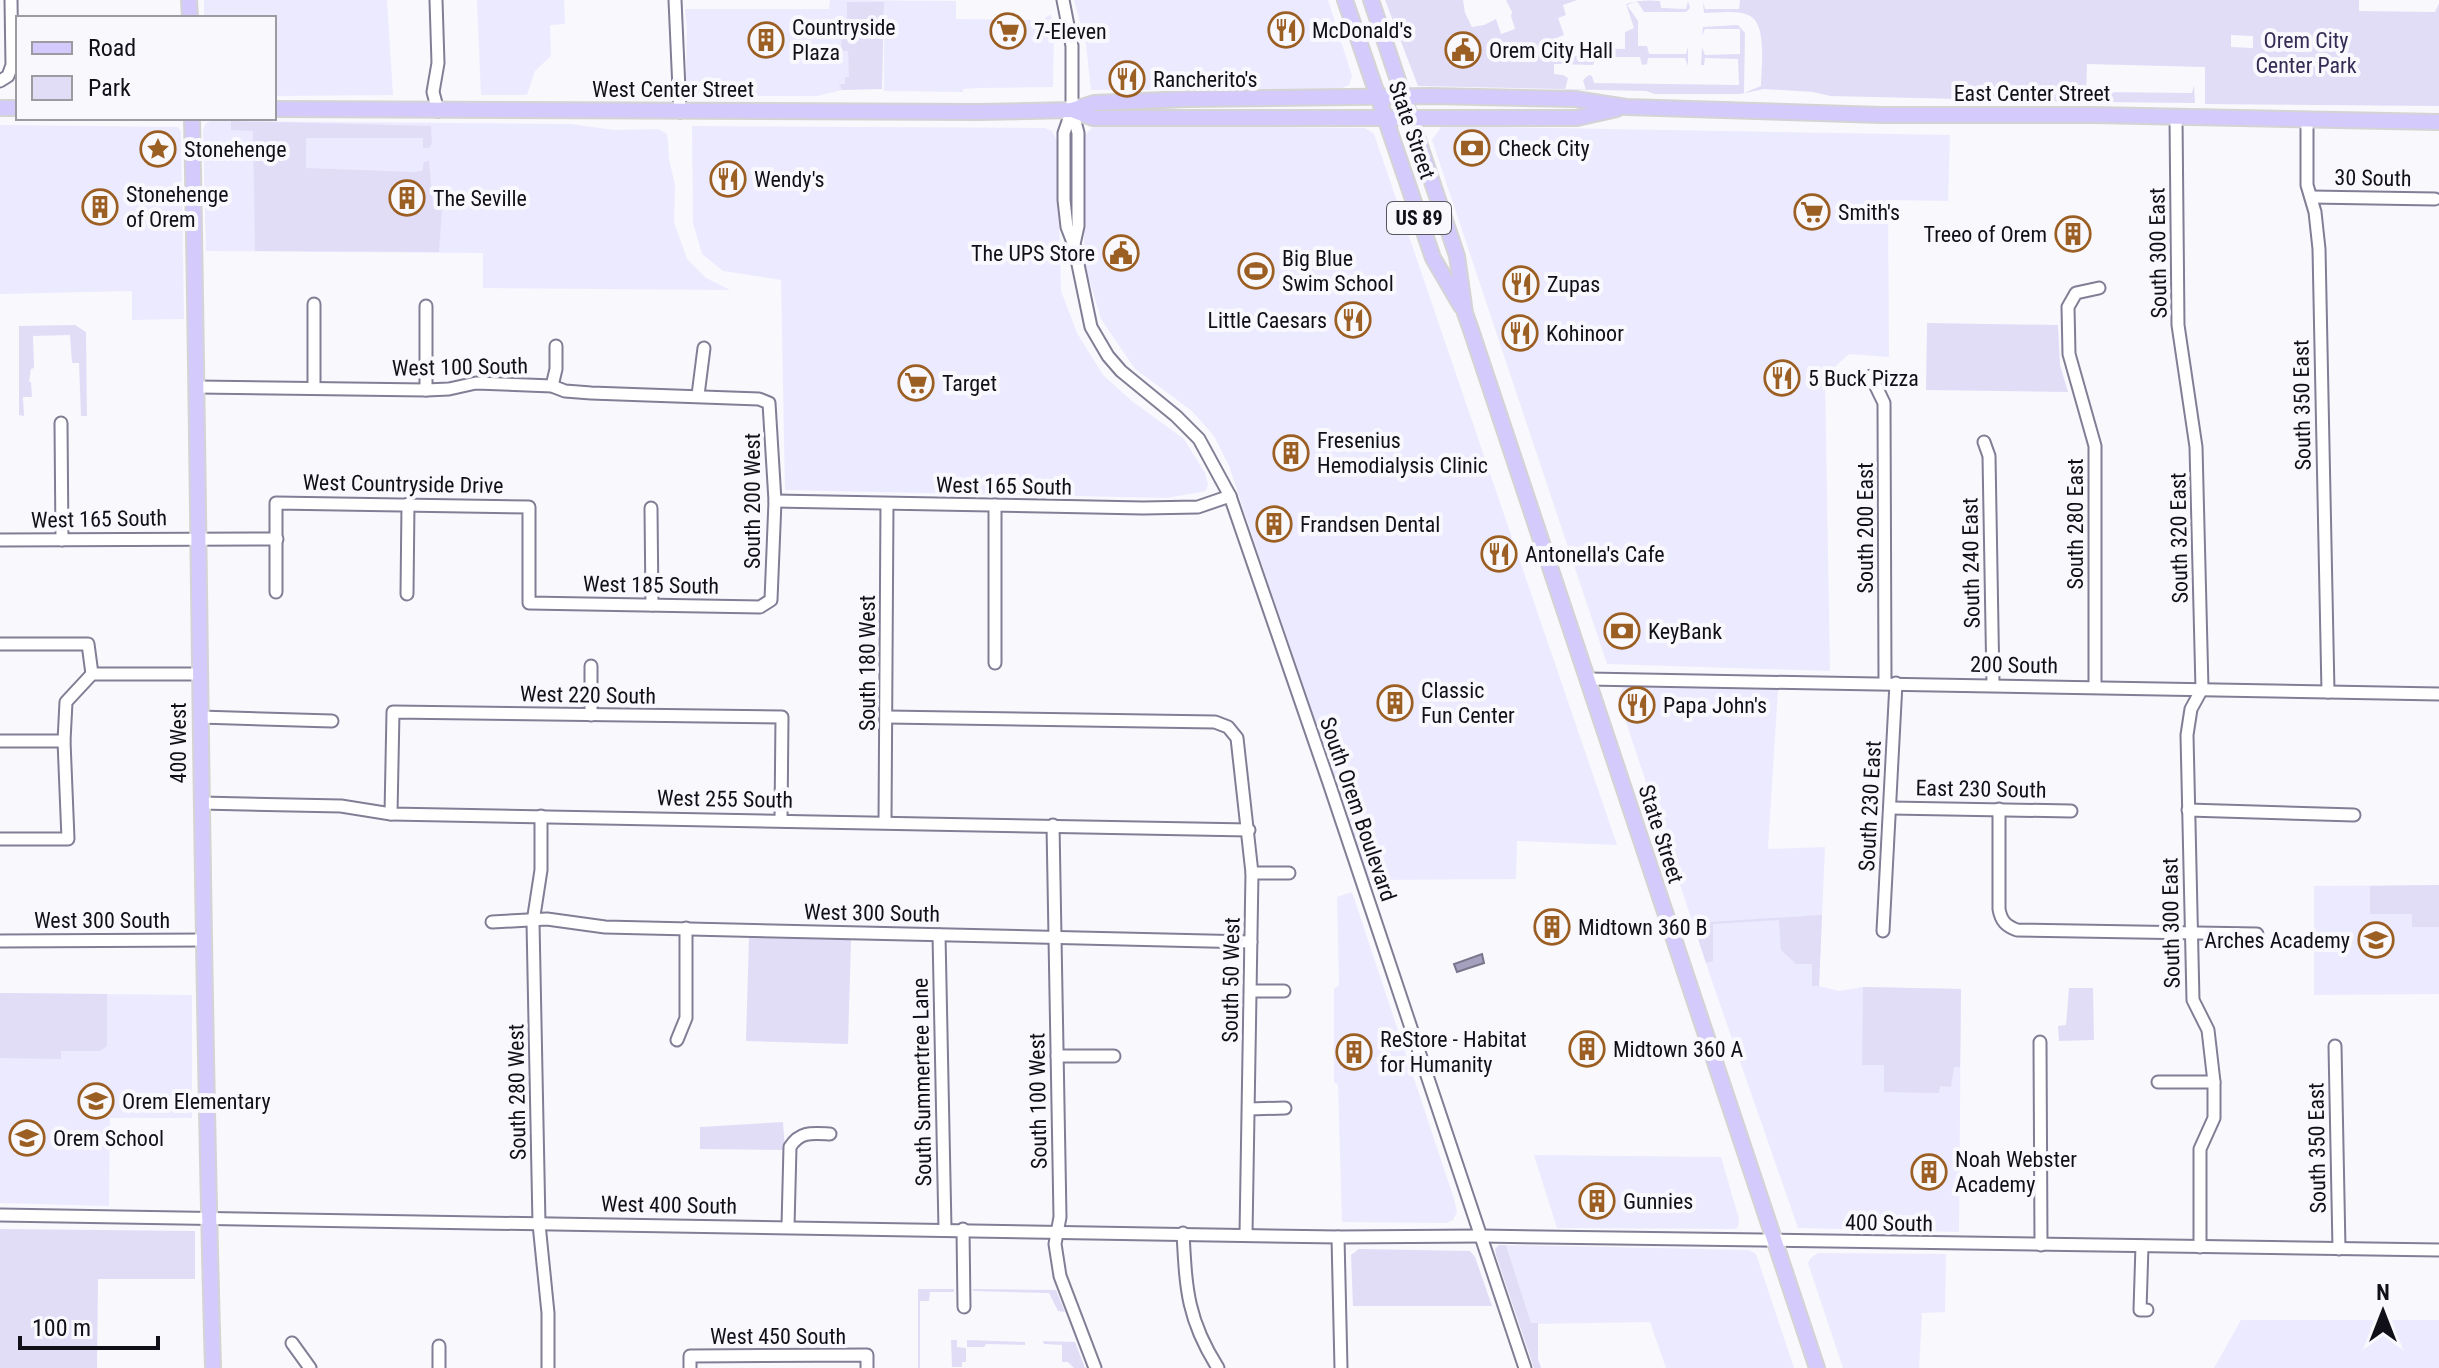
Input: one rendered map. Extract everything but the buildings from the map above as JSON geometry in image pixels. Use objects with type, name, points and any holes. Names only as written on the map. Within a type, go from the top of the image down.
[{"type":"main road","name":"State Street","points":[[1345,0],[1433,258],[1465,313]]},
{"type":"main road","name":"State Street","points":[[1371,0],[1457,256],[1465,313],[1588,679],[1631,819],[1817,1368]]},
{"type":"main road","name":"West Center Street","points":[[276,109],[680,112],[1072,110],[1094,103],[1404,97]]},
{"type":"main road","name":"East Center Street","points":[[1404,97],[1575,99],[1626,107],[1866,115],[2439,122]]},
{"type":"main road","name":"East Center Street","points":[[1411,118],[1577,118],[1626,107]]},
{"type":"main road","name":"West Center Street","points":[[1072,110],[1093,118],[1411,118]]},
{"type":"main road","name":"400 West","points":[[192,120],[201,803],[213,1368]]},
{"type":"street","points":[[4,78],[12,65],[11,0]]},
{"type":"street","points":[[436,0],[438,63],[433,92],[438,111]]},
{"type":"street","points":[[675,0],[680,112]]},
{"type":"street","name":"South Orem Boulevard","points":[[1063,0],[1072,46],[1072,110],[1064,133],[1067,227],[1074,245],[1091,327],[1108,356],[1135,384],[1176,416],[1199,439],[1230,496],[1525,1368]]},
{"type":"street","name":"South 300 East","points":[[2176,117],[2178,325],[2188,387]]},
{"type":"street","name":"South 350 East","points":[[2307,119],[2307,185],[2319,249],[2328,692]]},
{"type":"street","name":"30 South","points":[[2311,197],[2435,199]]},
{"type":"street","name":"South 280 East","points":[[2095,687],[2095,446],[2069,354],[2068,307],[2076,293],[2099,288]]},
{"type":"street","points":[[314,304],[314,388]]},
{"type":"street","points":[[426,306],[426,390]]},
{"type":"street","points":[[552,386],[556,346]]},
{"type":"street","points":[[698,395],[704,348]]},
{"type":"street","name":"South 200 East","points":[[1871,376],[1884,403],[1891,682]]},
{"type":"street","name":"West 100 South","points":[[197,387],[426,390],[476,383],[552,386],[565,391],[591,393],[759,399],[769,403]]},
{"type":"street","name":"South 320 East","points":[[2188,387],[2197,457],[2202,689]]},
{"type":"street","name":"South 200 West","points":[[769,403],[775,501],[771,600]]},
{"type":"street","points":[[61,423],[62,540]]},
{"type":"street","name":"South 240 East","points":[[1984,442],[1989,456],[1993,685]]},
{"type":"street","name":"West 165 South","points":[[775,501],[1198,507],[1230,496]]},
{"type":"street","name":"West Countryside Drive","points":[[277,539],[276,503],[529,507],[529,603]]},
{"type":"street","points":[[407,594],[408,504]]},
{"type":"street","name":"South 180 West","points":[[885,822],[887,504]]},
{"type":"street","points":[[995,505],[995,663]]},
{"type":"street","points":[[651,508],[652,605]]},
{"type":"street","points":[[199,537],[277,539],[276,592]]},
{"type":"street","name":"West 165 South","points":[[0,540],[199,537]]},
{"type":"street","name":"West 185 South","points":[[529,603],[760,607],[771,600]]},
{"type":"street","points":[[0,644],[88,644],[92,674]]},
{"type":"street","points":[[591,666],[591,715]]},
{"type":"street","points":[[0,839],[68,839],[64,741],[66,702],[92,674],[200,674]]},
{"type":"street","name":"200 South","points":[[1588,679],[2439,694]]},
{"type":"street","name":"South 230 East","points":[[1883,931],[1891,808],[1891,682]]},
{"type":"street","name":"South 300 East","points":[[2200,1247],[2200,1149],[2214,1118],[2214,1082],[2208,1030],[2193,1000],[2188,722],[2202,689]]},
{"type":"street","name":"West 220 South","points":[[391,814],[393,712],[782,717],[781,819]]},
{"type":"street","points":[[200,717],[332,721]]},
{"type":"street","name":"South 50 West","points":[[887,717],[1215,722],[1231,730],[1237,738],[1252,873],[1246,1234]]},
{"type":"street","points":[[0,741],[64,741]]},
{"type":"street","name":"West 255 South","points":[[201,803],[341,806],[391,814],[1249,830]]},
{"type":"street","name":"East 230 South","points":[[1891,808],[2071,811]]},
{"type":"street","points":[[1999,809],[1999,909],[2006,924],[2017,930],[2257,934]]},
{"type":"street","points":[[2188,810],[2354,815]]},
{"type":"street","name":"South 280 West","points":[[541,816],[541,870],[533,922],[539,1224],[548,1313],[548,1368]]},
{"type":"street","name":"South 100 West","points":[[1053,825],[1060,1217],[1055,1244],[1060,1276],[1095,1368]]},
{"type":"street","points":[[1252,873],[1289,873]]},
{"type":"street","name":"West 300 South","points":[[492,922],[547,919],[605,927],[1251,942]]},
{"type":"street","points":[[677,1040],[686,1018],[686,928]]},
{"type":"street","name":"South Summertree Lane","points":[[939,935],[945,1229]]},
{"type":"street","name":"West 300 South","points":[[0,941],[205,940]]},
{"type":"street","points":[[1251,991],[1284,991]]},
{"type":"street","points":[[2040,1042],[2041,1245]]},
{"type":"street","name":"South 350 East","points":[[2335,1046],[2339,1249]]},
{"type":"street","points":[[1057,1056],[1114,1056]]},
{"type":"street","points":[[2158,1082],[2214,1082]]},
{"type":"street","points":[[1249,1109],[1285,1108]]},
{"type":"street","points":[[788,1226],[790,1147],[796,1138],[807,1133],[830,1134]]},
{"type":"street","name":"West 400 South","points":[[0,1215],[1338,1237]]},
{"type":"street","points":[[963,1229],[964,1307]]},
{"type":"street","points":[[1183,1233],[1186,1291],[1201,1341],[1218,1368]]},
{"type":"street","name":"400 South","points":[[1338,1237],[1481,1236],[2439,1250]]},
{"type":"street","points":[[1338,1237],[1341,1368]]},
{"type":"street","points":[[2142,1246],[2140,1310],[2147,1310]]},
{"type":"street","points":[[292,1343],[310,1368]]},
{"type":"street","points":[[439,1346],[439,1368]]},
{"type":"street","name":"West 450 South","points":[[690,1362],[867,1362]]},
{"type":"shaded area","points":[[204,0],[387,0],[393,95],[276,96],[276,16],[204,16]]},
{"type":"shaded area","points":[[477,0],[564,0],[565,24],[550,25],[551,56],[535,71],[527,95],[481,95]]},
{"type":"shaded area","points":[[830,0],[956,1],[956,19],[1042,20],[1051,14],[1054,31],[1053,87],[980,88],[963,89],[963,92],[884,91],[884,2],[848,2],[847,21],[842,21],[842,51],[848,51],[850,77],[845,84],[840,84],[842,90],[817,96],[756,96],[732,92],[696,93],[686,84],[685,9],[829,9]]},
{"type":"shaded area","points":[[1074,0],[1328,0],[1352,76],[1349,85],[1340,89],[1091,90],[1086,45]]},
{"type":"shaded area","points":[[206,123],[571,124],[614,130],[658,129],[667,134],[675,185],[674,222],[687,259],[706,278],[730,290],[483,288],[483,253],[206,251],[203,130]]},
{"type":"shaded area","points":[[0,125],[178,127],[181,132],[184,319],[132,320],[132,291],[0,294]]},
{"type":"shaded area","points":[[1095,125],[1365,128],[1374,134],[1617,845],[1517,841],[1516,879],[1368,880],[1229,466],[1214,436],[1192,411],[1135,369],[1101,319],[1084,262],[1084,136]]},
{"type":"shaded area","points":[[692,126],[1045,128],[1052,131],[1057,141],[1061,291],[1077,333],[1103,375],[1133,402],[1184,439],[1205,473],[1208,485],[1205,491],[1167,498],[785,490],[781,280],[723,271],[702,254],[693,223]]},
{"type":"shaded area","points":[[1442,126],[1950,135],[1948,201],[1888,200],[1889,357],[1849,354],[1825,376],[1830,671],[1607,664],[1432,140]]},
{"type":"shaded area","points":[[1623,688],[1778,690],[1768,849],[1825,847],[1819,986],[1839,991],[1863,987],[1961,989],[1959,1232],[1798,1228],[1618,698]]},
{"type":"shaded area","name":"Arches Academy","points":[[2439,885],[2439,994],[2314,995],[2314,886]]},
{"type":"shaded area","points":[[1352,892],[1454,1199],[1457,1212],[1453,1220],[1446,1223],[1342,1222],[1338,1085],[1334,1082],[1334,989],[1339,985],[1337,897]]},
{"type":"shaded area","points":[[1482,954],[1484,963],[1457,972],[1454,964]]},
{"type":"shaded area","name":"Orem Elementary","points":[[0,993],[192,995],[192,1118],[110,1118],[109,1206],[0,1203]]},
{"type":"shaded area","points":[[1534,1155],[1721,1157],[1739,1219],[1738,1227],[1557,1228]]},
{"type":"shaded area","points":[[1506,1245],[1749,1250],[1756,1254],[1794,1368],[1666,1368],[1650,1322],[1531,1324]]},
{"type":"shaded area","points":[[1818,1253],[1946,1254],[1945,1312],[1922,1313],[1919,1368],[1843,1368],[1808,1263]]},
{"type":"shaded area","points":[[2241,1320],[2439,1320],[2439,1368],[2214,1368]]},
{"type":"green space","points":[[1385,0],[1463,0],[1472,27],[1496,19],[1501,34],[1515,29],[1506,0],[1577,0],[1563,5],[1566,15],[1558,18],[1564,35],[1554,39],[1559,56],[1571,52],[1573,57],[1585,53],[1584,48],[1625,49],[1625,32],[1634,28],[1626,4],[1636,2],[1627,5],[1638,21],[1638,46],[1647,46],[1649,54],[1686,54],[1688,47],[1688,66],[1685,58],[1648,58],[1647,64],[1642,65],[1640,57],[1596,57],[1593,65],[1554,64],[1554,74],[1568,78],[1565,89],[1418,86]]},
{"type":"green space","name":"Orem City Center Park","points":[[1740,0],[2359,0],[2359,11],[2435,12],[2439,3],[2439,106],[2205,104],[2205,67],[2087,64],[2086,99],[2083,102],[1830,96],[1764,89],[1740,94],[1655,94],[1646,91],[1586,90],[1583,80],[1589,75],[1594,83],[1739,85],[1738,59],[1705,58],[1704,65],[1701,65],[1702,47],[1705,55],[1740,54],[1740,29],[1705,29],[1702,36],[1703,27],[1738,25],[1745,33],[1744,93],[1761,86],[1761,36],[1754,19],[1738,13],[1704,13],[1703,2],[1705,9],[1739,9]],"holes":[[[2231,35],[2253,36],[2253,48],[2231,47]]]},
{"type":"green space","points":[[1637,1],[1660,1],[1661,8],[1686,9],[1688,1],[1690,8],[1686,12],[1644,12]]},
{"type":"green space","points":[[847,2],[884,2],[882,89],[842,90],[839,84],[845,84],[845,77],[849,77],[848,51],[841,51],[842,21],[847,20]]},
{"type":"green space","name":"Orem City Center Park","points":[[2098,83],[2099,92],[2192,93],[2194,85],[2195,103],[2098,102]]},
{"type":"green space","points":[[231,121],[431,126],[432,143],[429,148],[423,148],[423,138],[306,138],[306,168],[413,172],[422,171],[424,162],[429,161],[433,206],[442,208],[439,252],[255,251],[253,131],[231,130]]},
{"type":"green space","points":[[1927,323],[2058,325],[2060,365],[2068,392],[1926,390]]},
{"type":"green space","points":[[75,325],[86,332],[87,416],[81,416],[79,363],[72,363],[70,335],[33,336],[34,368],[31,369],[29,382],[32,397],[23,397],[24,416],[19,415],[19,326]]},
{"type":"green space","points":[[2439,885],[2439,927],[2412,927],[2412,914],[2370,914],[2370,886]]},
{"type":"green space","points":[[1822,915],[1819,986],[1812,986],[1812,964],[1796,964],[1781,950],[1779,920],[1713,924],[1713,961],[1706,963],[1693,923]]},
{"type":"green space","points":[[749,938],[851,940],[848,1044],[746,1041]]},
{"type":"green space","points":[[1863,987],[1961,989],[1960,1067],[1954,1067],[1951,1087],[1940,1086],[1939,1093],[1884,1092],[1884,1065],[1862,1065]]},
{"type":"green space","points":[[2069,988],[2093,988],[2094,1040],[2059,1041],[2058,1026],[2066,1025]]},
{"type":"green space","points":[[0,993],[107,994],[107,1046],[100,1051],[61,1051],[61,1059],[0,1058]]},
{"type":"green space","points":[[783,1122],[785,1150],[700,1149],[700,1127]]},
{"type":"green space","points":[[0,1229],[195,1231],[195,1279],[98,1279],[97,1368],[0,1368]]},
{"type":"green space","points":[[1506,1245],[1531,1323],[1538,1323],[1541,1368],[1534,1368],[1496,1255],[1495,1249]]},
{"type":"green space","points":[[1359,1249],[1470,1251],[1475,1257],[1492,1306],[1353,1306],[1351,1255]]},
{"type":"green space","points":[[918,1289],[954,1289],[954,1292],[930,1292],[929,1301],[920,1301],[920,1368],[918,1368]]},
{"type":"green space","points":[[973,1289],[1056,1290],[1065,1312],[1058,1311],[1049,1293]]},
{"type":"green space","points":[[951,1340],[957,1340],[957,1347],[966,1348],[966,1362],[962,1362],[962,1367],[952,1367]]},
{"type":"green space","points":[[967,1340],[1025,1342],[1025,1345],[967,1347]]},
{"type":"green space","points":[[1043,1341],[1075,1342],[1085,1368],[1074,1368],[1068,1362],[1062,1362],[1062,1345],[1044,1344]]},
{"type":"place","name":"McDonald's","points":[[1286,30]]},
{"type":"place","name":"7-Eleven","points":[[1008,31]]},
{"type":"place","name":"Countryside Plaza","points":[[766,40]]},
{"type":"place","name":"Orem City Hall","points":[[1463,50]]},
{"type":"place","name":"Rancherito's","points":[[1127,79]]},
{"type":"place","name":"Check City","points":[[1472,148]]},
{"type":"place","name":"Stonehenge","points":[[158,149]]},
{"type":"place","name":"Wendy's","points":[[728,179]]},
{"type":"place","name":"The Seville","points":[[407,198]]},
{"type":"place","name":"Stonehenge of Orem","points":[[100,207]]},
{"type":"place","name":"Smith's","points":[[1812,212]]},
{"type":"place","name":"Treeo of Orem","points":[[2073,234]]},
{"type":"place","name":"The UPS Store","points":[[1121,253]]},
{"type":"place","name":"Big Blue Swim School","points":[[1256,271]]},
{"type":"place","name":"Zupas","points":[[1521,284]]},
{"type":"place","name":"Little Caesars","points":[[1353,320]]},
{"type":"place","name":"Kohinoor","points":[[1520,333]]},
{"type":"place","name":"5 Buck Pizza","points":[[1782,378]]},
{"type":"place","name":"Target","points":[[916,383]]},
{"type":"place","name":"Fresenius Hemodialysis Clinic","points":[[1291,453]]},
{"type":"place","name":"Frandsen Dental","points":[[1274,524]]},
{"type":"place","name":"Antonella's Cafe","points":[[1499,554]]},
{"type":"place","name":"KeyBank","points":[[1622,631]]},
{"type":"place","name":"Classic Fun Center","points":[[1395,703]]},
{"type":"place","name":"Papa John's","points":[[1637,705]]},
{"type":"place","name":"Midtown 360 B","points":[[1552,927]]},
{"type":"place","name":"Arches Academy","points":[[2376,940]]},
{"type":"place","name":"Midtown 360 A","points":[[1587,1049]]},
{"type":"place","name":"ReStore - Habitat for Humanity","points":[[1354,1052]]},
{"type":"place","name":"Orem Elementary","points":[[96,1101]]},
{"type":"place","name":"Orem School","points":[[27,1138]]},
{"type":"place","name":"Noah Webster Academy","points":[[1929,1172]]},
{"type":"place","name":"Gunnies","points":[[1597,1201]]}]
